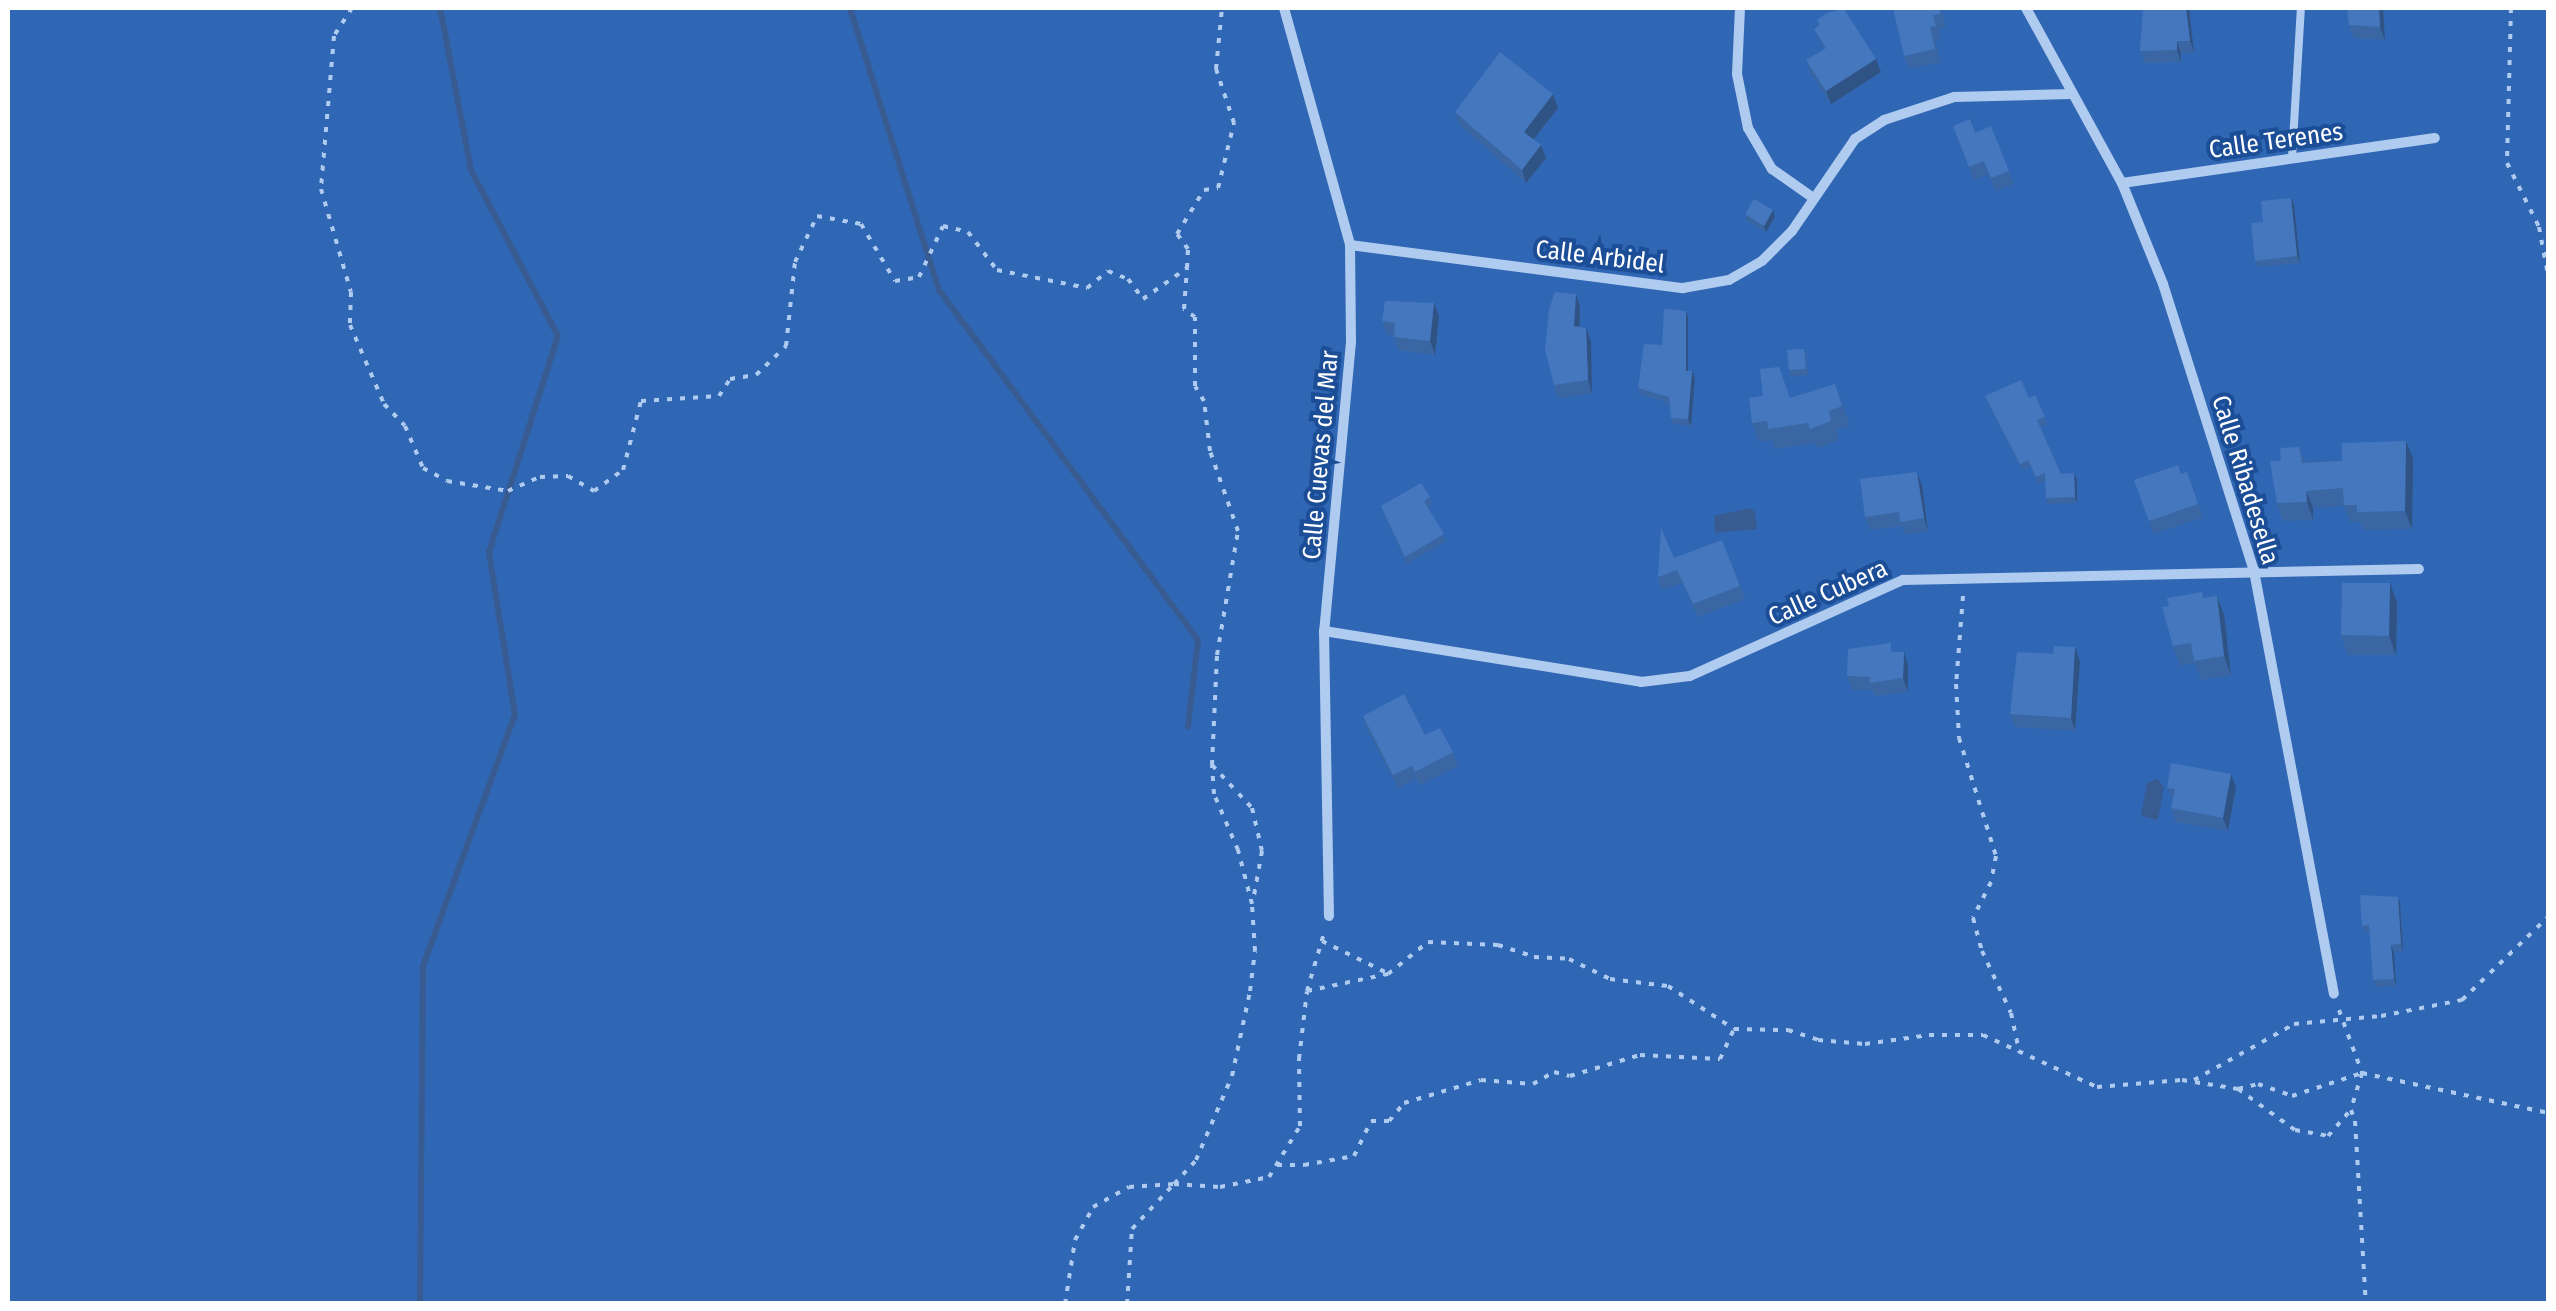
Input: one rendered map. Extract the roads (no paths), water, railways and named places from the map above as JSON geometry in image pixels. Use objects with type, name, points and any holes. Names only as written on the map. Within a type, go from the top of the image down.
[{"type":"street","name":"Calle Cuevas del Mar","points":[[1284,8],[1350,244],[1351,342],[1324,631],[1329,916]]},
{"type":"street","points":[[1740,8],[1737,74],[1748,128],[1772,170],[1812,197]]},
{"type":"street","name":"Calle Ribadesella","points":[[2026,8],[2122,183],[2164,284],[2254,571],[2334,994]]},
{"type":"street","name":"Calle Arbidel","points":[[1350,244],[1683,288],[1729,280],[1762,261],[1792,231],[1855,139],[1917,106],[1954,97],[2070,94]]},
{"type":"street","name":"Calle Terenes","points":[[2122,183],[2435,138]]},
{"type":"street","name":"Calle Cubera","points":[[1324,631],[1642,682],[1690,676],[1903,580],[2419,569]]},
{"type":"lane","points":[[2292,158],[2300,8]]},
{"type":"waterway","points":[[420,1304],[423,966],[515,715],[489,552],[558,336],[471,170],[440,8]]},
{"type":"waterway","points":[[850,8],[939,290],[1198,640],[1188,726]]}]
